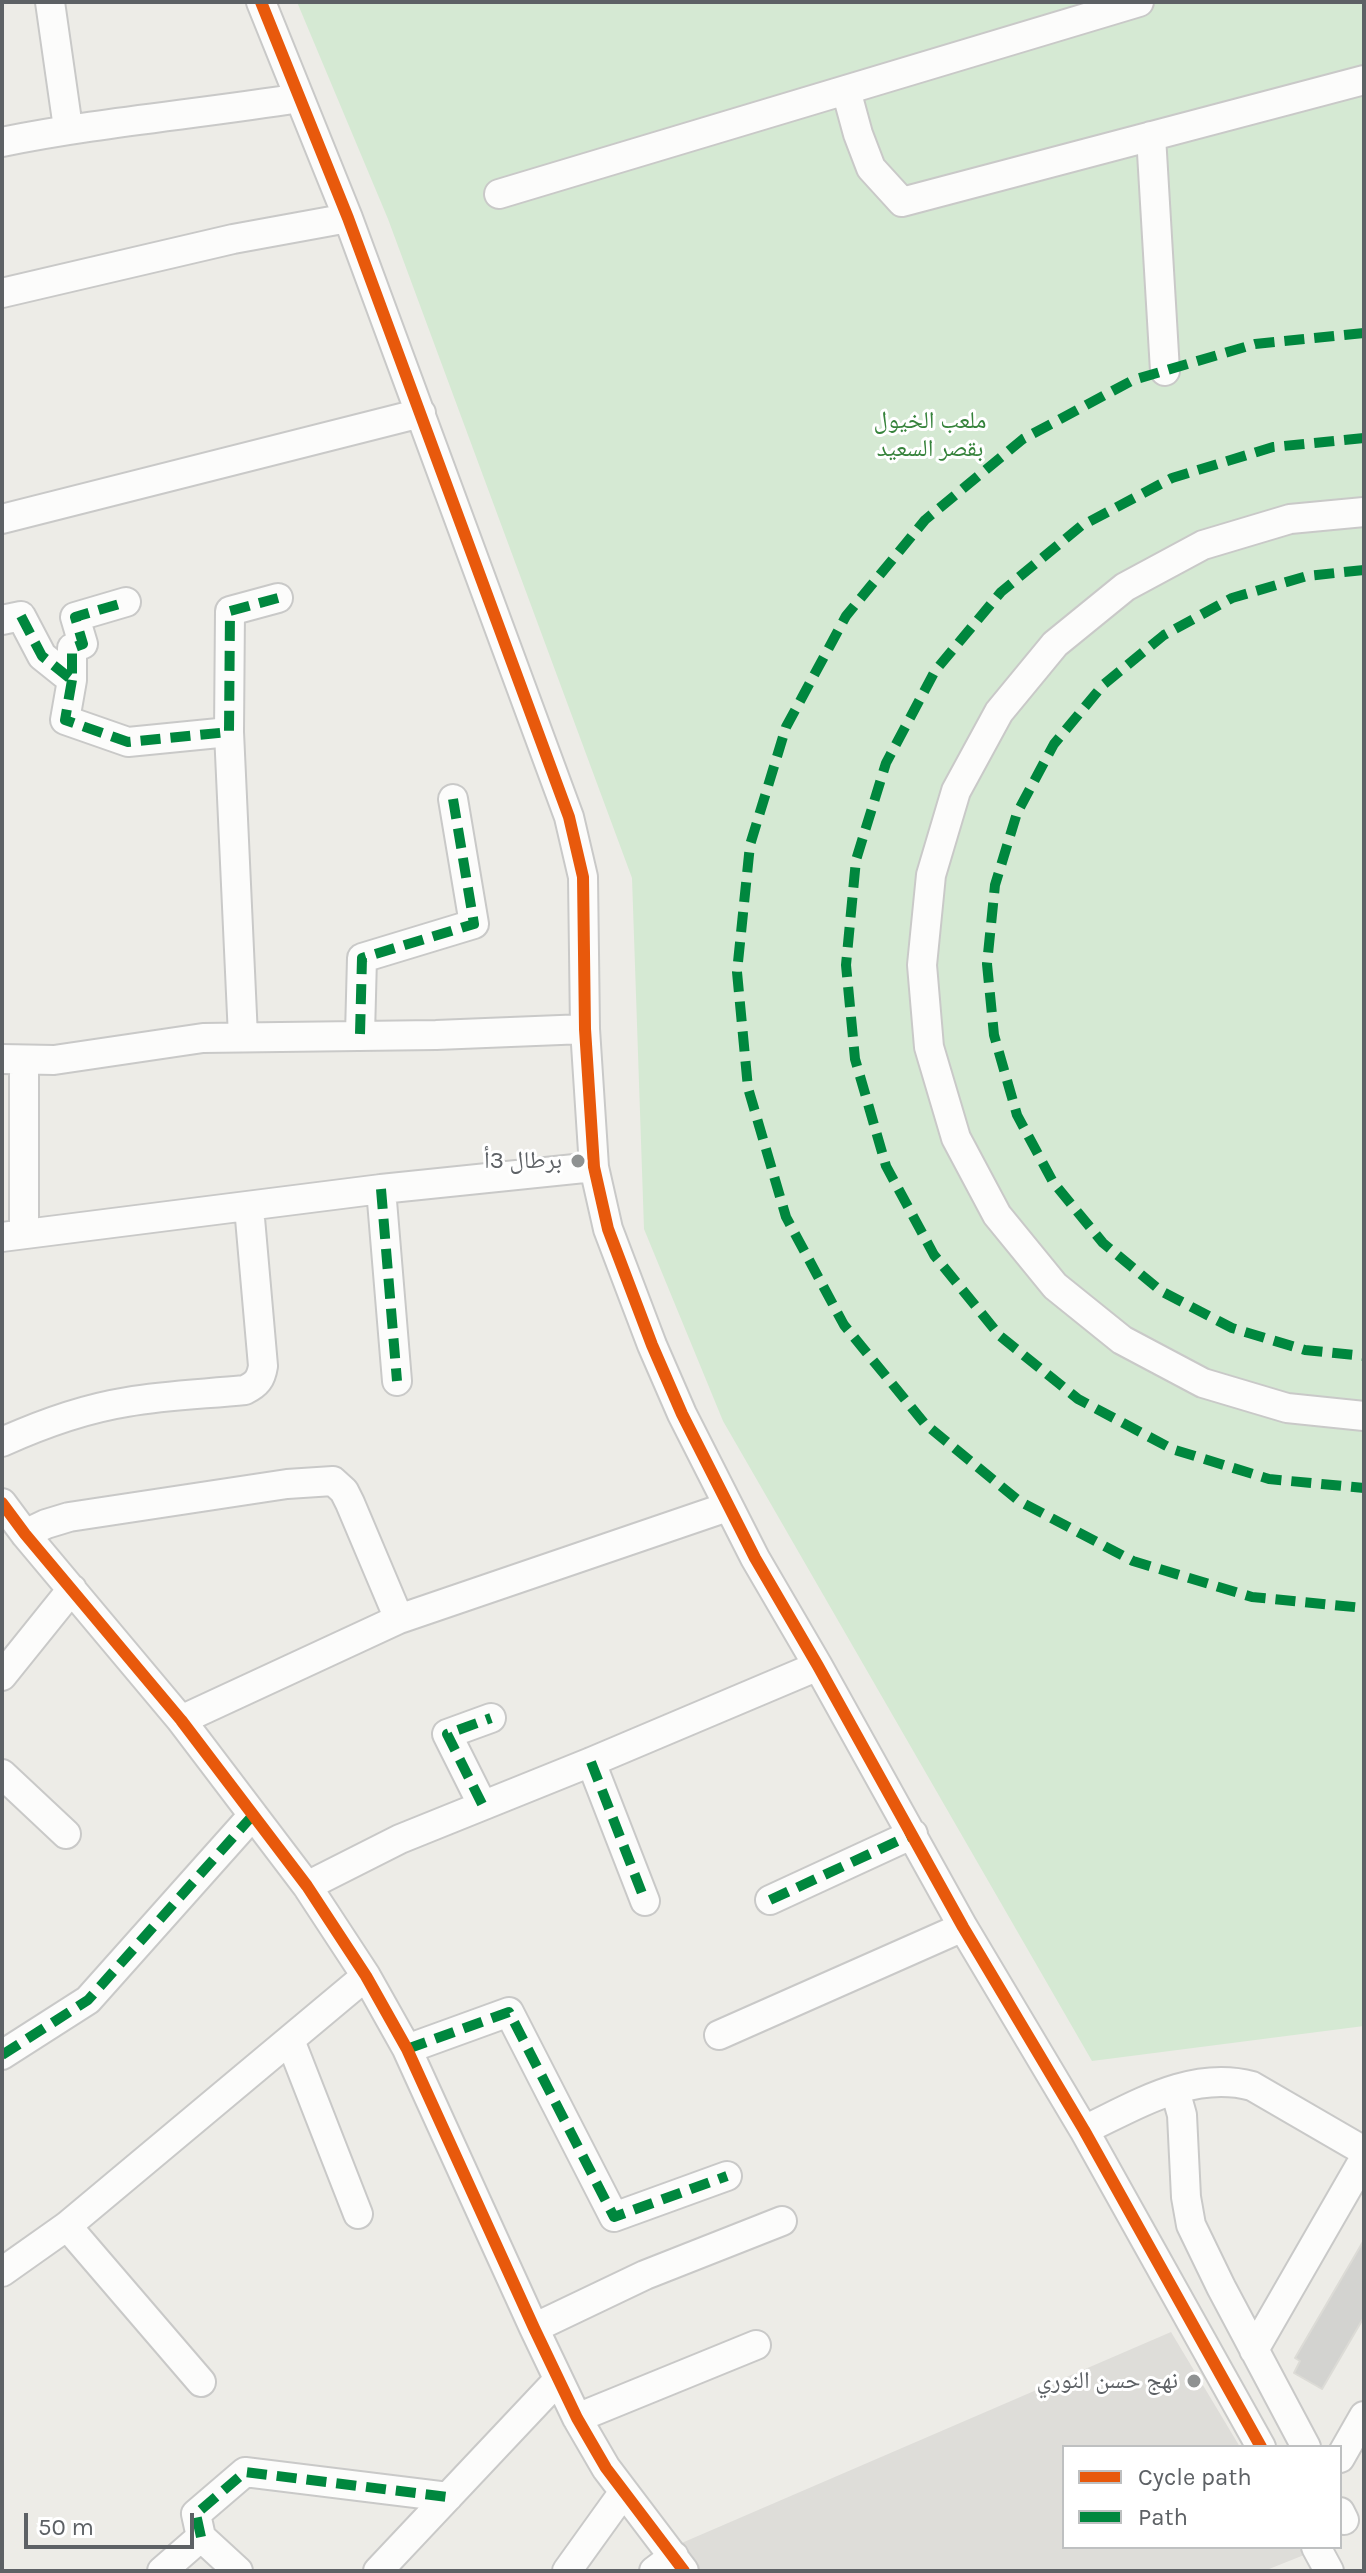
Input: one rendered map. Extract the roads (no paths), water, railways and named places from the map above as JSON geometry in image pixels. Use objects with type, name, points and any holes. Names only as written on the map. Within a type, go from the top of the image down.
[{"type":"street","points":[[50,2],[68,128]]},
{"type":"street","points":[[261,2],[348,218],[421,413],[578,850],[583,877],[585,1029],[594,1167],[618,1260],[682,1414],[727,1507],[963,1927],[1084,2130],[1260,2445]]},
{"type":"street","points":[[499,194],[1139,2]]},
{"type":"street","points":[[846,90],[871,168],[902,202],[1364,80]]},
{"type":"street","points":[[2,142],[68,128],[218,111],[299,98]]},
{"type":"street","points":[[1151,136],[1165,371]]},
{"type":"street","points":[[2,293],[160,255],[348,218]]},
{"type":"street","points":[[2,519],[421,413]]},
{"type":"street","points":[[1364,512],[1290,519],[1203,545],[1125,587],[1055,644],[999,712],[956,791],[931,875],[922,965],[929,1047],[956,1138],[997,1215],[1055,1286],[1122,1340],[1203,1383],[1287,1408],[1364,1416]]},
{"type":"street","points":[[243,1037],[229,732],[230,611],[278,598]]},
{"type":"street","points":[[126,602],[75,617],[83,644],[72,648],[72,680],[65,720],[128,742],[229,732]]},
{"type":"street","points":[[12,618],[42,656],[72,680]]},
{"type":"street","points":[[360,1034],[362,958],[474,924],[453,799]]},
{"type":"street","points":[[585,1029],[436,1035],[243,1037],[175,1041],[54,1060],[13,1060],[13,1235],[381,1189],[594,1167]]},
{"type":"street","points":[[381,1189],[397,1381]]},
{"type":"street","points":[[2,1442],[51,1421],[82,1412],[127,1402],[245,1390],[255,1385],[261,1378],[263,1366],[249,1207]]},
{"type":"street","points":[[25,1534],[69,1517],[287,1484],[333,1481],[344,1491],[350,1503],[399,1619]]},
{"type":"street","points":[[2,1503],[181,1720],[307,1886],[366,1976],[407,2049],[577,2418],[671,2566]]},
{"type":"street","points":[[181,1720],[399,1619],[727,1507]]},
{"type":"street","points":[[2,1676],[72,1589]]},
{"type":"street","points":[[307,1886],[400,1839],[818,1666]]},
{"type":"street","points":[[482,1804],[447,1734],[491,1718]]},
{"type":"street","points":[[591,1762],[645,1901]]},
{"type":"street","points":[[2,1774],[66,1834]]},
{"type":"street","points":[[2,2055],[88,2000],[253,1815]]},
{"type":"street","points":[[770,1900],[913,1834]]},
{"type":"street","points":[[719,2035],[963,1927]]},
{"type":"street","points":[[2,2272],[67,2226],[366,1976]]},
{"type":"street","points":[[407,2049],[509,2012],[614,2217],[727,2176]]},
{"type":"street","points":[[290,2040],[358,2214]]},
{"type":"street","points":[[1084,2130],[1153,2097],[1212,2081],[1234,2081],[1252,2086],[1364,2151]]},
{"type":"street","points":[[1175,2090],[1182,2115],[1186,2197],[1191,2225],[1305,2445]]},
{"type":"street","points":[[1254,2350],[1364,2159]]},
{"type":"street","points":[[534,2328],[645,2275],[782,2221]]},
{"type":"street","points":[[67,2226],[201,2382]]},
{"type":"street","points":[[577,2418],[756,2345]]},
{"type":"street","points":[[378,2571],[558,2380]]},
{"type":"street","points":[[1342,2454],[1364,2416]]},
{"type":"street","points":[[238,2571],[201,2537],[196,2514],[245,2472],[448,2497]]},
{"type":"street","points":[[567,2571],[623,2493]]},
{"type":"street","points":[[162,2571],[201,2537]]},
{"type":"street","points":[[1317,2549],[1329,2571]]},
{"type":"place","name":"برطال 3أ","points":[[578,1161]]},
{"type":"place","name":"نهج حسن النوري","points":[[1194,2381]]},
{"type":"park label","name":"ملعب الخيول بقصر السعيد","points":[[930,435]]}]
